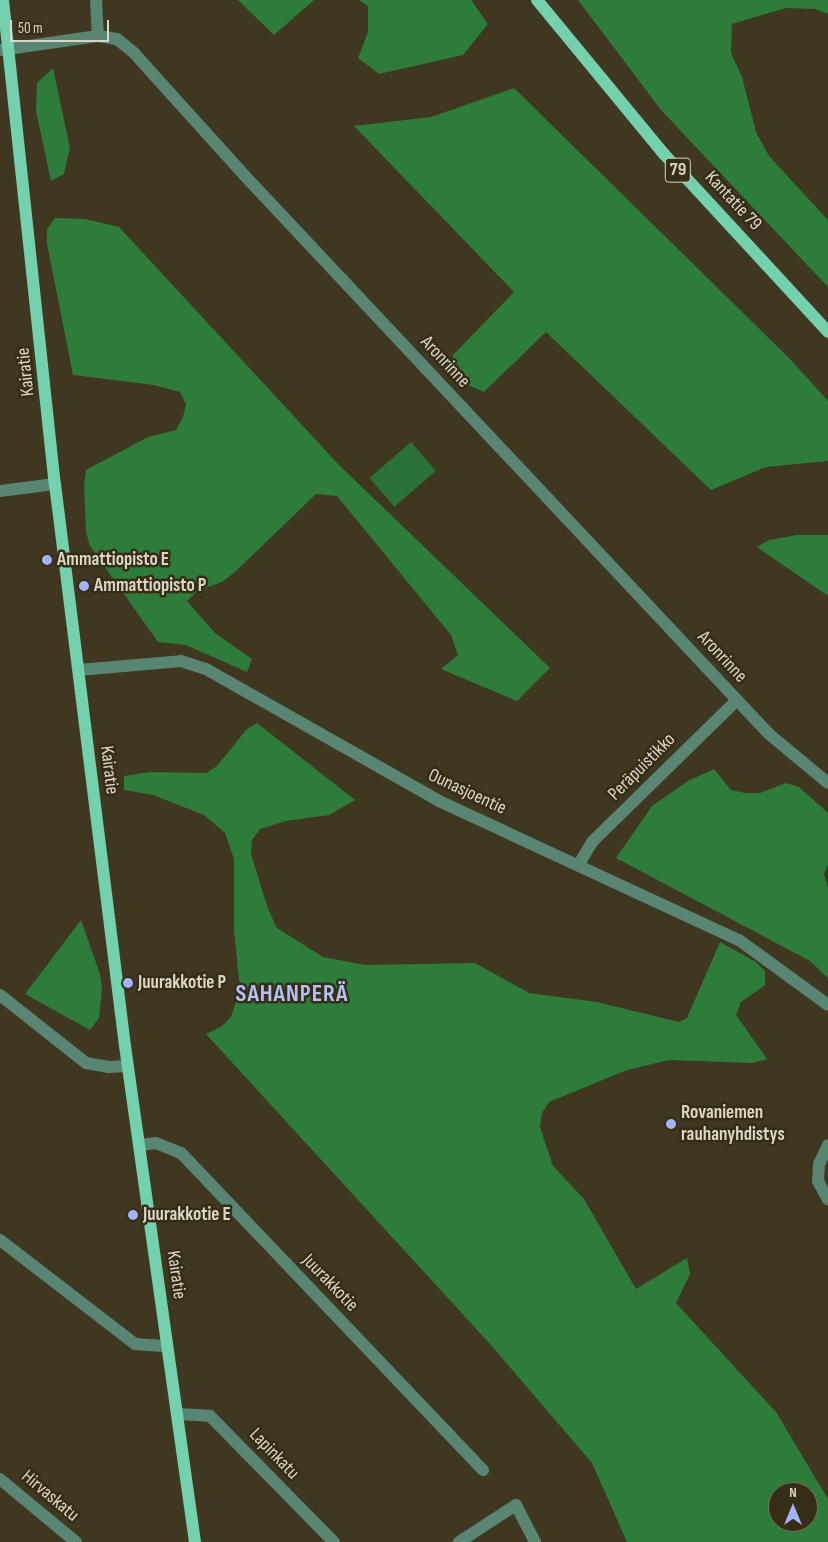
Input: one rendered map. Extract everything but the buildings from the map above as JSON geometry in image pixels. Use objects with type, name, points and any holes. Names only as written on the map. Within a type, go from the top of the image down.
[{"type":"main road","name":"Kairatie","points":[[3,0],[4,50],[78,670],[128,1066],[195,1542]]},
{"type":"main road","name":"Kantatie 79","points":[[537,0],[664,154],[828,332]]},
{"type":"street","points":[[96,0],[98,36]]},
{"type":"street","name":"Aronrinne","points":[[4,50],[98,36],[117,39],[134,53],[252,184],[769,734],[828,783]]},
{"type":"street","points":[[0,491],[55,484]]},
{"type":"street","name":"Ounasjoentie","points":[[78,670],[181,661],[206,669],[393,777],[739,940],[828,1004]]},
{"type":"street","name":"Peräpuistikko","points":[[580,864],[592,842],[737,700]]},
{"type":"street","points":[[0,995],[86,1062],[109,1067],[128,1066]]},
{"type":"street","name":"Juurakkotie","points":[[140,1145],[162,1144],[181,1153],[483,1470]]},
{"type":"street","points":[[828,1145],[819,1164],[818,1181],[828,1200]]},
{"type":"street","points":[[0,1240],[135,1344],[166,1346]]},
{"type":"street","name":"Lapinkatu","points":[[177,1414],[210,1416],[334,1542]]},
{"type":"street","name":"Hirvaskatu","points":[[0,1479],[76,1542]]},
{"type":"street","points":[[459,1542],[516,1505],[535,1542]]},
{"type":"green space","points":[[238,0],[314,0],[274,35]]},
{"type":"green space","points":[[359,0],[471,0],[488,24],[463,55],[379,74],[358,58],[368,32],[368,6]]},
{"type":"green space","points":[[578,0],[828,0],[828,14],[815,9],[786,8],[732,24],[731,53],[742,77],[756,132],[769,156],[828,220],[828,287],[661,110]]},
{"type":"green space","points":[[53,68],[70,148],[64,174],[51,181],[36,111],[37,83]]},
{"type":"green space","points":[[514,88],[789,358],[828,401],[828,461],[766,467],[711,490],[546,332],[484,392],[459,381],[452,368],[453,355],[514,292],[354,126],[431,117]]},
{"type":"green space","points":[[55,218],[85,219],[119,227],[338,464],[550,668],[517,701],[441,669],[458,655],[451,635],[337,496],[316,494],[236,571],[222,582],[197,591],[187,601],[215,633],[252,659],[247,672],[186,645],[158,642],[90,546],[86,532],[84,484],[86,470],[148,437],[176,430],[183,417],[186,404],[180,392],[154,385],[73,375],[47,244],[47,229]]},
{"type":"green space","points":[[411,442],[436,471],[394,507],[369,478]]},
{"type":"green space","points":[[797,535],[828,535],[828,596],[757,547],[769,540]]},
{"type":"green space","points":[[257,723],[355,800],[329,815],[286,821],[260,829],[252,840],[251,854],[268,909],[277,928],[323,957],[365,965],[475,963],[529,993],[597,1002],[679,1022],[687,1018],[720,942],[756,962],[765,971],[765,985],[741,1002],[736,1015],[767,1059],[753,1063],[669,1060],[627,1070],[549,1102],[542,1113],[540,1127],[553,1166],[584,1199],[636,1289],[687,1258],[690,1274],[676,1303],[776,1412],[818,1482],[768,1482],[768,1532],[818,1532],[818,1482],[828,1499],[828,1542],[627,1542],[592,1463],[490,1344],[206,1034],[221,1027],[231,1017],[240,989],[234,930],[234,859],[225,833],[204,815],[153,795],[124,790],[124,776],[150,772],[206,773],[217,766],[246,730]]},
{"type":"green space","points":[[714,769],[731,790],[745,793],[760,793],[786,783],[799,787],[828,813],[828,864],[824,874],[828,888],[828,978],[810,961],[616,858],[652,806],[688,781]]},
{"type":"green space","points":[[81,920],[100,974],[102,988],[99,1018],[90,1030],[25,994]]},
{"type":"place","name":"Ammattiopisto E","points":[[47,560]]},
{"type":"place","name":"Ammattiopisto P","points":[[84,586]]},
{"type":"place","name":"Juurakkotie P","points":[[128,983]]},
{"type":"place","name":"Rovaniemen rauhanyhdistys","points":[[671,1124]]},
{"type":"place","name":"Juurakkotie E","points":[[133,1215]]},
{"type":"district","name":"SAHANPERÄ","points":[[292,994]]}]
